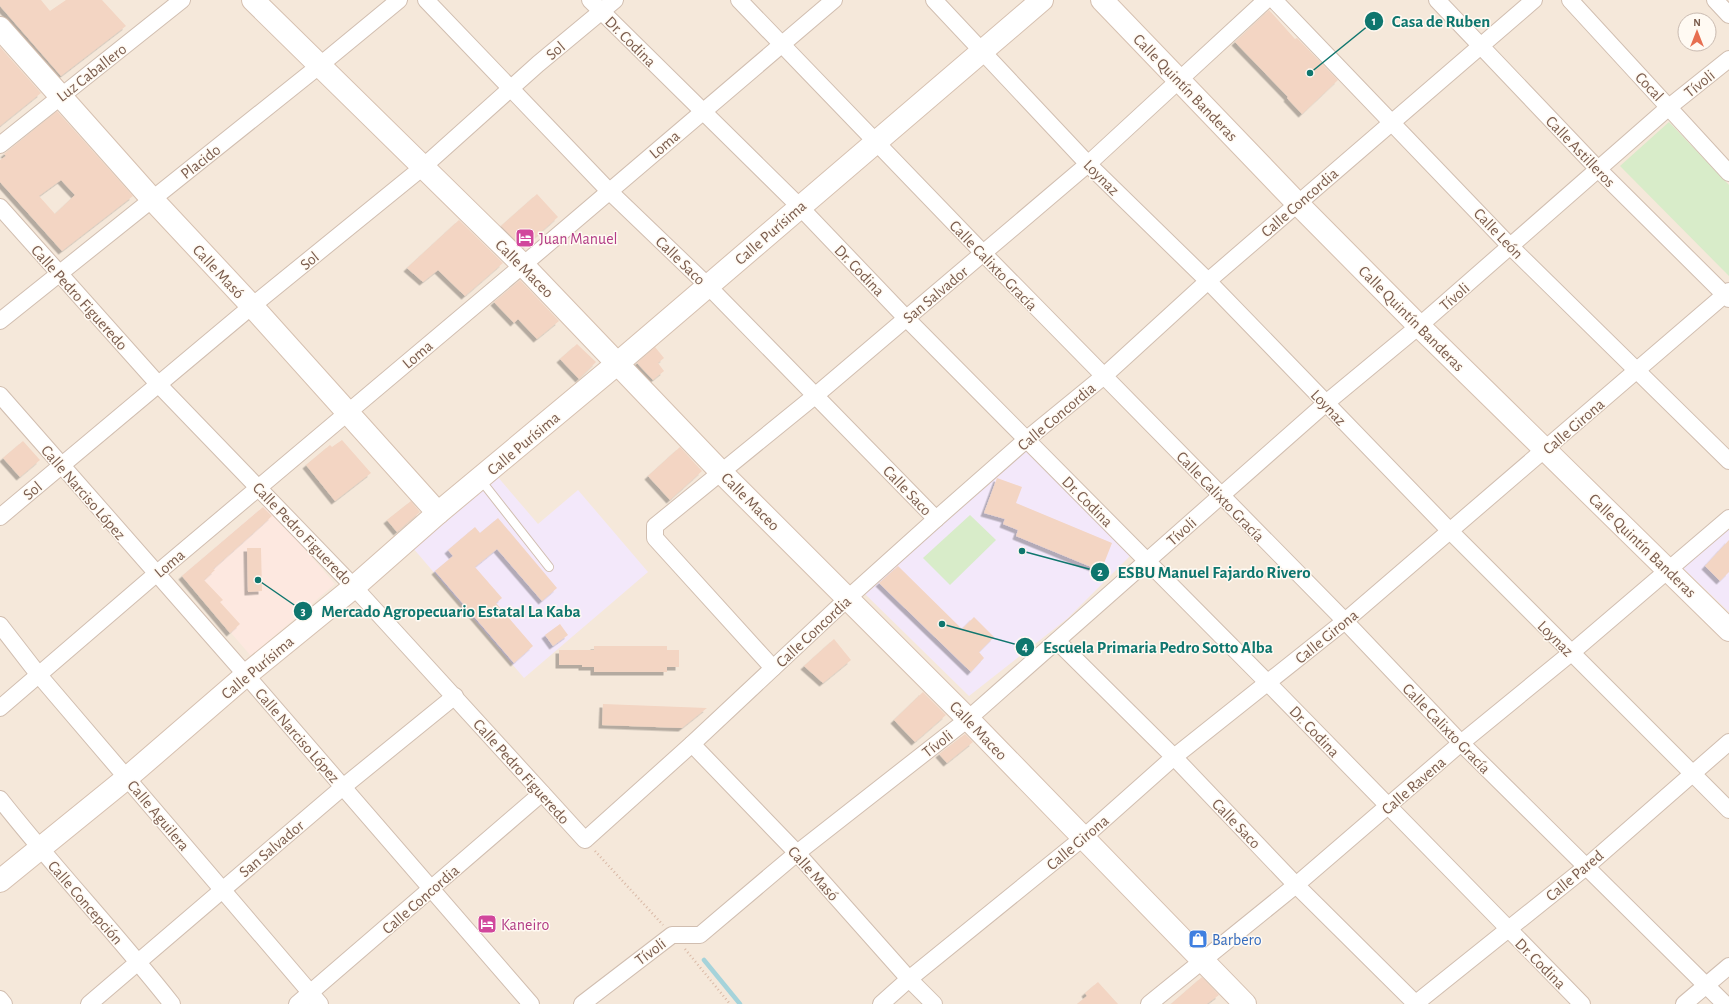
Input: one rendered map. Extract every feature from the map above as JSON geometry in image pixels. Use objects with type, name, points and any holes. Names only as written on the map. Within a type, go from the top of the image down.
[{"type":"street","name":"Luz Caballero","points":[[0,145],[182,0]]},
{"type":"street","name":"Calle Maceo","points":[[253,0],[523,265],[721,472],[968,719],[1245,1004]]},
{"type":"street","name":"Placido","points":[[0,321],[320,66],[399,0]]},
{"type":"street","name":"Calle Saco","points":[[426,0],[609,191],[708,286],[816,394],[936,519]]},
{"type":"street","name":"Dr. Codina","points":[[590,0],[799,206],[906,318],[1148,561],[1582,1004]]},
{"type":"street","name":"Sol","points":[[0,517],[252,306],[423,168],[510,89],[615,0]]},
{"type":"street","name":"Calle Calixto Gracía","points":[[739,0],[984,254],[1345,621],[1461,743],[1725,1004]]},
{"type":"street","name":"Loma","points":[[0,708],[38,674],[523,265],[834,0]]},
{"type":"street","name":"Loynaz","points":[[934,0],[1088,164],[1208,281],[1450,531],[1729,810]]},
{"type":"street","name":"Calle Purísima","points":[[0,881],[128,777],[246,675],[354,587],[438,513],[618,363],[799,206],[876,143],[1042,0]]},
{"type":"street","name":"Calle Quintín Banderas","points":[[1102,0],[1298,204],[1729,630]]},
{"type":"street","name":"San Salvador","points":[[773,668],[655,538],[655,526],[984,254],[1088,164],[1266,0]]},
{"type":"street","name":"Calle León","points":[[1274,0],[1510,246],[1729,461]]},
{"type":"street","name":"Calle Astilleros","points":[[1437,0],[1597,168],[1728,295]]},
{"type":"street","name":"Calle Concordia","points":[[585,840],[692,744],[848,598],[936,519],[1027,439],[1104,376],[1208,281],[1534,0]]},
{"type":"street","name":"Cocal","points":[[1570,0],[1729,173]]},
{"type":"street","points":[[1715,0],[1729,15]]},
{"type":"street","name":"Calle Masó","points":[[0,28],[152,199],[252,306],[438,513]]},
{"type":"street","name":"Tívoli","points":[[582,1004],[672,935],[700,935],[797,853],[968,719],[1326,403],[1420,326],[1597,168],[1729,59]]},
{"type":"street","name":"Calle Pedro Figueredo","points":[[0,207],[159,385],[354,587],[585,840]]},
{"type":"street","name":"Calle Girona","points":[[881,1004],[909,978],[1084,837],[1174,757],[1345,621],[1728,295]]},
{"type":"street","name":"Calle Narciso López","points":[[0,395],[246,675],[531,1004]]},
{"type":"street","name":"Calle Ravena","points":[[1149,1004],[1296,885],[1461,743],[1571,653],[1729,518]]},
{"type":"street","name":"Calle Aguilera","points":[[0,624],[38,674],[128,777],[222,890],[315,998]]},
{"type":"street","name":"Calle Saco","points":[[1057,641],[1174,757],[1296,885],[1416,1004]]},
{"type":"street","name":"San Salvador","points":[[89,1004],[343,787],[455,696]]},
{"type":"street","name":"Calle Pared","points":[[1416,1004],[1586,867],[1729,742]]},
{"type":"street","name":"Calle Masó","points":[[692,744],[797,853],[934,1004]]},
{"type":"street","name":"Calle Concordia","points":[[297,1004],[315,998],[432,889],[542,793]]},
{"type":"street","name":"Calle Concepción","points":[[0,799],[39,849],[138,961],[172,1004]]},
{"type":"street","points":[[1684,1004],[1729,966]]},
{"type":"street","points":[[0,999],[4,1004]]},
{"type":"lane","points":[[480,479],[549,567]]},
{"type":"path","points":[[585,840],[697,962],[730,1004]]},
{"type":"shaded area","points":[[0,0],[1729,0],[1729,1004],[0,1004]]},
{"type":"shaded area","points":[[1024,449],[1131,555],[1068,618],[969,696],[863,592]]},
{"type":"shaded area","points":[[497,476],[538,524],[578,490],[648,572],[524,678],[413,548]]},
{"type":"shaded area","points":[[266,504],[335,584],[251,656],[182,576]]},
{"type":"shaded area","points":[[1729,528],[1729,612],[1683,568]]},
{"type":"green space","points":[[1669,122],[1729,185],[1729,276],[1620,166]]},
{"type":"green space","points":[[970,515],[996,540],[950,585],[923,558]]},
{"type":"building","points":[[0,0],[41,0],[50,11],[66,0],[102,0],[126,26],[61,76],[0,6]]},
{"type":"building","points":[[1269,10],[1295,39],[1297,38],[1338,80],[1302,114],[1287,98],[1288,97],[1235,42]]},
{"type":"building","points":[[0,47],[41,93],[0,126]]},
{"type":"building","points":[[57,111],[133,196],[62,251],[0,182],[0,160],[6,156],[4,154]],"holes":[[[61,180],[75,195],[55,214],[39,196]]]},
{"type":"building","points":[[537,194],[558,217],[523,248],[501,226]]},
{"type":"building","points":[[459,220],[503,263],[465,296],[438,270],[423,282],[407,268]]},
{"type":"building","points":[[520,280],[559,321],[537,339],[518,319],[514,323],[494,302]]},
{"type":"building","points":[[577,344],[596,362],[579,379],[560,359]]},
{"type":"building","points":[[655,347],[664,358],[658,363],[664,371],[653,380],[637,363]]},
{"type":"building","points":[[342,440],[371,473],[335,501],[306,465],[330,445],[332,447]]},
{"type":"building","points":[[23,441],[40,460],[20,477],[3,458]]},
{"type":"building","points":[[680,447],[702,471],[670,500],[648,476]]},
{"type":"building","points":[[997,478],[1022,487],[1016,503],[1112,543],[1101,571],[1016,536],[1018,530],[1003,524],[1005,519],[984,513]]},
{"type":"building","points":[[411,501],[420,512],[397,532],[387,520]]},
{"type":"building","points":[[263,507],[272,516],[213,569],[215,570],[204,580],[223,600],[220,602],[240,624],[230,633],[182,576]]},
{"type":"building","points":[[498,518],[557,588],[542,601],[497,549],[475,567],[502,598],[496,603],[533,646],[514,663],[435,571],[453,556],[448,550],[475,527],[480,533]]},
{"type":"building","points":[[1729,540],[1729,572],[1720,581],[1705,566]]},
{"type":"building","points":[[247,548],[261,548],[262,591],[248,592]]},
{"type":"building","points":[[898,566],[962,629],[974,617],[994,637],[979,652],[984,658],[971,672],[879,583]]},
{"type":"building","points":[[560,624],[568,635],[553,646],[545,635]]},
{"type":"building","points":[[834,639],[851,660],[823,683],[804,666]]},
{"type":"building","points":[[594,646],[667,646],[667,650],[679,650],[679,667],[667,667],[667,672],[594,672],[594,667],[582,667],[582,665],[559,665],[559,650],[594,650]]},
{"type":"building","points":[[923,692],[946,715],[915,742],[894,720]]},
{"type":"building","points":[[603,704],[707,708],[682,728],[602,725]]},
{"type":"building","points":[[965,734],[973,742],[947,763],[939,754]]},
{"type":"building","points":[[1202,977],[1219,995],[1207,1004],[1171,1004]]},
{"type":"building","points":[[1098,982],[1118,1004],[1077,1004],[1087,996],[1085,993]]},
{"type":"waterway","points":[[704,960],[740,1004]]},
{"type":"place","name":"Casa de Ruben","points":[[1310,73]]},
{"type":"place","name":"Juan Manuel","points":[[525,238]]},
{"type":"place","name":"ESBU Manuel Fajardo Rivero","points":[[1022,551]]},
{"type":"place","name":"Mercado Agropecuario Estatal La Kaba","points":[[258,580]]},
{"type":"place","name":"Escuela Primaria Pedro Sotto Alba","points":[[942,624]]},
{"type":"place","name":"Kaneiro","points":[[487,924]]},
{"type":"place","name":"Barbero","points":[[1198,939]]}]
